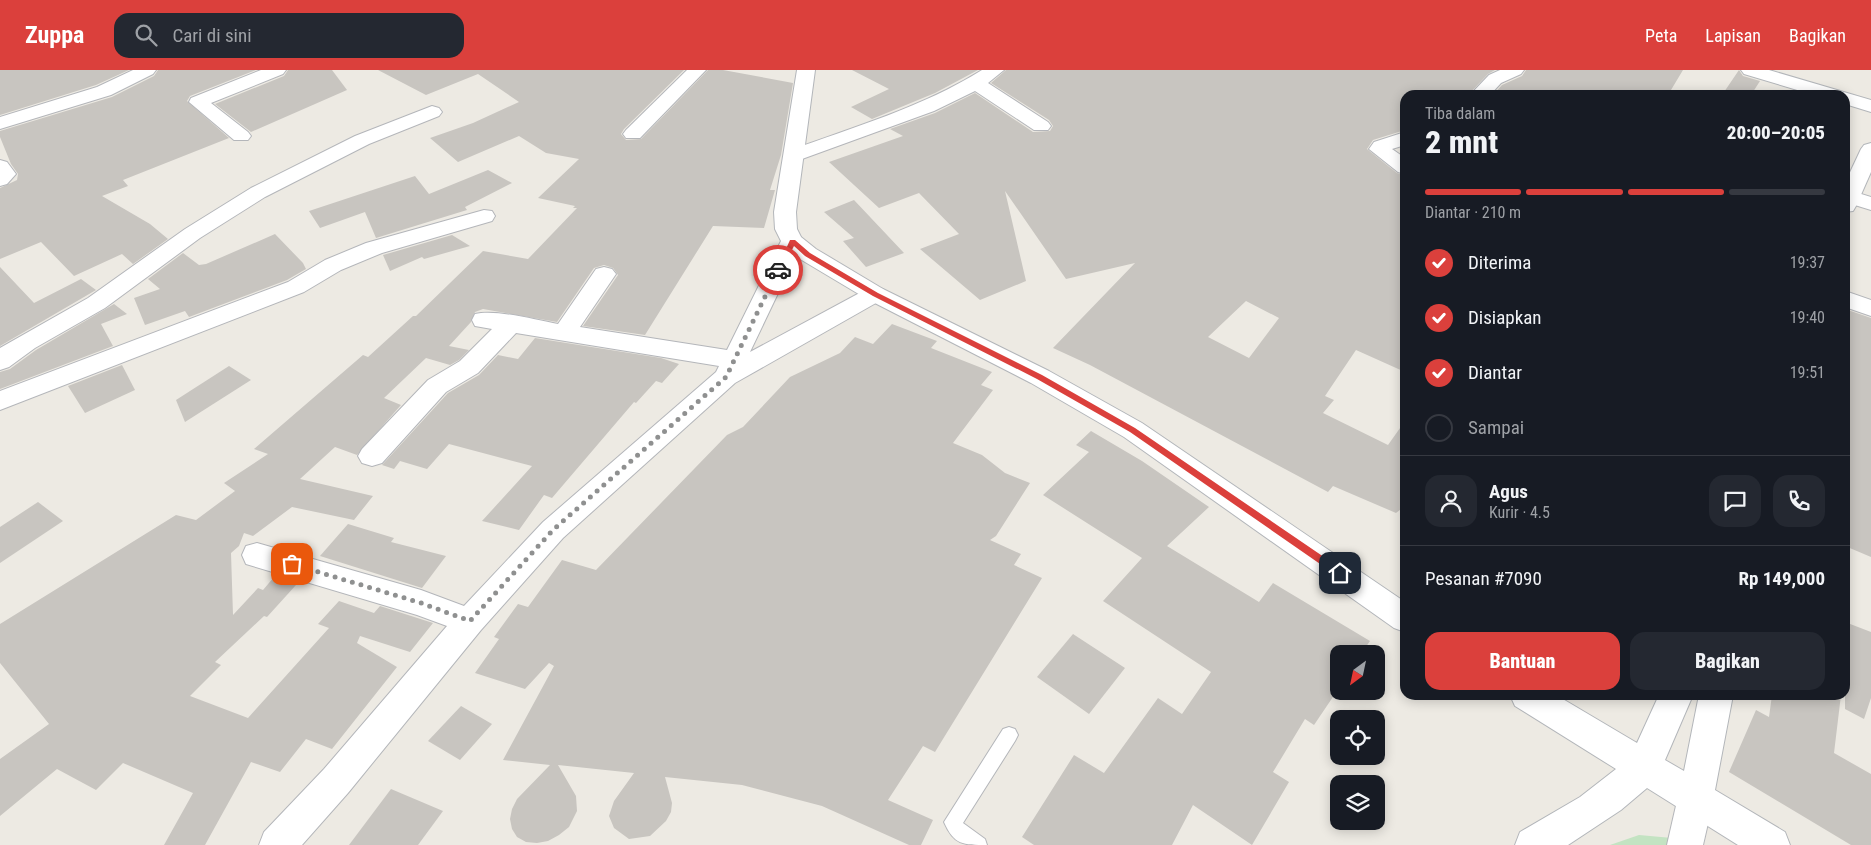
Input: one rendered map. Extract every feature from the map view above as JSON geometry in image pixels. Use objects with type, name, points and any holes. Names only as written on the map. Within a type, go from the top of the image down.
[{"type":"street","points":[[0,123],[104,91],[147,70]]},
{"type":"street","points":[[241,136],[198,102],[277,70]]},
{"type":"street","points":[[633,134],[697,70]]},
{"type":"street","points":[[806,70],[795,155],[785,212],[786,229],[792,241],[808,254],[875,294],[1040,377],[1139,434],[1400,615]]},
{"type":"street","points":[[795,155],[927,107],[976,83],[996,70]]},
{"type":"street","points":[[1484,90],[1495,79],[1515,70]]},
{"type":"street","points":[[1750,70],[1817,90]]},
{"type":"street","points":[[976,83],[1041,126]]},
{"type":"street","points":[[1850,100],[1871,106]]},
{"type":"street","points":[[0,361],[92,306],[162,255],[256,195],[330,153],[387,128],[432,112]]},
{"type":"street","points":[[1400,140],[1381,146],[1379,149],[1400,164]]},
{"type":"street","points":[[1850,191],[1871,149]]},
{"type":"street","points":[[0,166],[6,174],[0,180]]},
{"type":"street","points":[[1850,200],[1871,204]]},
{"type":"street","points":[[0,401],[296,287],[333,265],[374,248],[484,216]]},
{"type":"street","points":[[736,368],[792,241]]},
{"type":"street","points":[[565,332],[604,274]]},
{"type":"street","points":[[277,845],[336,781],[470,621],[553,530],[736,368],[875,294]]},
{"type":"street","points":[[1850,301],[1871,308]]},
{"type":"street","points":[[484,320],[565,332],[736,368]]},
{"type":"street","points":[[372,456],[437,386],[469,367],[512,323]]},
{"type":"street","points":[[257,554],[362,584],[470,621]]},
{"type":"street","points":[[1535,700],[1772,845]]},
{"type":"street","points":[[1532,845],[1618,790],[1643,765],[1674,700]]},
{"type":"street","points":[[1684,845],[1696,797],[1715,700]]},
{"type":"lane","points":[[978,845],[957,830],[952,822],[1009,735]]},
{"type":"green space","points":[[1639,835],[1683,839],[1680,845],[1610,845]]},
{"type":"building","points":[[0,70],[129,70],[96,85],[0,115]]},
{"type":"building","points":[[158,70],[256,70],[190,96],[187,101],[229,138],[123,180],[128,186],[102,196],[150,224],[168,239],[133,264],[122,254],[74,276],[41,242],[0,259],[0,188],[17,180],[18,174],[11,164],[0,137],[0,131],[112,97],[154,76]]},
{"type":"building","points":[[288,70],[332,70],[347,90],[251,132],[215,104],[284,76]]},
{"type":"building","points":[[378,70],[684,70],[624,129],[621,134],[626,140],[641,139],[708,70],[723,70],[793,83],[781,155],[770,190],[775,190],[764,228],[713,226],[645,335],[583,326],[618,275],[613,268],[604,265],[594,268],[557,322],[483,309],[475,312],[471,322],[449,346],[469,350],[459,360],[450,365],[426,358],[384,398],[401,405],[357,455],[335,447],[300,479],[373,496],[354,520],[292,507],[253,536],[244,533],[239,546],[231,553],[233,615],[258,588],[263,590],[274,577],[296,585],[267,617],[264,616],[215,662],[221,665],[190,696],[248,718],[329,628],[318,624],[339,601],[374,613],[380,606],[433,623],[410,652],[360,636],[357,643],[397,667],[332,749],[306,739],[280,772],[251,762],[205,845],[164,845],[193,793],[123,763],[96,790],[57,769],[0,816],[0,759],[49,724],[0,663],[0,624],[176,515],[196,520],[235,491],[224,483],[268,454],[254,449],[363,355],[368,357],[413,316],[416,316],[483,251],[528,259],[577,208],[538,198],[579,159],[546,153],[519,136],[458,162],[430,138],[473,123],[519,102],[478,74],[426,95]]},
{"type":"building","points":[[852,70],[978,70],[935,93],[872,119],[851,107],[889,89]]},
{"type":"building","points":[[1006,70],[1495,70],[1488,74],[1473,90],[1400,90],[1400,132],[1373,140],[1367,149],[1400,174],[1400,370],[1356,350],[1325,396],[1334,400],[1323,413],[1388,445],[1400,428],[1400,510],[1396,513],[1333,486],[1328,492],[1090,365],[1053,348],[1135,263],[1066,279],[1005,191],[1026,281],[980,300],[920,249],[959,234],[919,193],[879,208],[829,162],[903,136],[890,129],[935,113],[975,93],[1033,132],[1050,131],[1053,126],[1049,120],[991,83]],"holes":[[[1246,301],[1279,318],[1249,358],[1208,337]]]},
{"type":"building","points":[[1526,70],[1683,70],[1671,90],[1498,90],[1502,85],[1522,76]]},
{"type":"building","points":[[1739,70],[1743,76],[1760,81],[1754,90],[1725,90]]},
{"type":"building","points":[[488,170],[512,183],[465,207],[467,210],[376,238],[365,212],[320,228],[309,211],[415,176],[429,194]]},
{"type":"building","points":[[854,200],[904,253],[866,267],[843,241],[854,238],[824,212]]},
{"type":"building","points":[[275,234],[303,263],[306,269],[287,280],[189,317],[185,311],[145,325],[134,298],[160,289],[148,279],[183,253],[199,265],[206,264]]},
{"type":"building","points":[[452,235],[470,246],[424,259],[422,257],[390,271],[383,255]]},
{"type":"building","points":[[0,267],[34,303],[81,279],[96,290],[0,346]]},
{"type":"building","points":[[114,304],[127,314],[101,324],[113,346],[0,389],[0,372],[10,369],[36,350]]},
{"type":"building","points":[[1850,311],[1871,318],[1871,557],[1850,548]]},
{"type":"building","points":[[892,324],[937,341],[931,348],[992,372],[981,385],[993,390],[953,443],[982,455],[1005,473],[1030,483],[996,536],[990,540],[1021,554],[1014,565],[1042,578],[935,752],[923,746],[888,800],[933,820],[921,845],[909,845],[822,806],[742,785],[665,777],[672,803],[671,812],[666,821],[650,836],[629,839],[614,828],[609,816],[614,801],[634,773],[558,765],[576,796],[577,811],[569,827],[548,841],[526,842],[517,837],[512,829],[510,819],[512,809],[517,799],[550,765],[503,760],[554,666],[549,663],[525,689],[475,673],[499,639],[494,637],[518,604],[528,607],[562,560],[596,570],[727,435],[743,427],[790,377],[840,353],[855,337],[873,344]]},
{"type":"building","points":[[535,338],[661,358],[679,364],[662,383],[656,381],[636,403],[634,402],[552,498],[544,495],[519,530],[482,521],[532,466],[449,444],[427,469],[400,461],[394,469],[382,465],[448,393],[479,375],[498,355],[518,359]]},
{"type":"building","points":[[122,365],[135,390],[85,413],[68,386]]},
{"type":"building","points":[[229,366],[251,380],[185,422],[176,400]]},
{"type":"building","points":[[1091,431],[1142,461],[1209,507],[1167,546],[1259,602],[1273,583],[1370,641],[1367,645],[1330,645],[1331,700],[1314,725],[1305,719],[1273,772],[1289,782],[1252,845],[1193,805],[1172,845],[1034,845],[1022,837],[1074,755],[1104,773],[1158,698],[1182,714],[1211,672],[1103,601],[1142,558],[1043,495],[1089,452],[1076,445]]},
{"type":"building","points":[[38,502],[63,521],[0,563],[0,527]]},
{"type":"building","points":[[348,524],[394,538],[391,542],[446,556],[422,588],[320,556]]},
{"type":"building","points":[[1850,624],[1871,632],[1871,698],[1864,719],[1845,709],[1845,700],[1850,700]]},
{"type":"building","points":[[1073,634],[1125,668],[1089,714],[1037,677]]},
{"type":"building","points":[[1771,700],[1840,700],[1834,753],[1871,774],[1871,845],[1851,845],[1729,772],[1756,710],[1769,717]]},
{"type":"building","points":[[461,706],[492,724],[460,760],[428,741]]},
{"type":"building","points":[[391,789],[443,811],[418,845],[349,845]]},
{"type":"way so far","points":[[292,564],[362,584],[470,621],[553,530],[726,377],[778,270]]},
{"type":"route","points":[[778,270],[792,241],[808,254],[875,294],[1040,377],[1160,446],[1340,573]]}]
